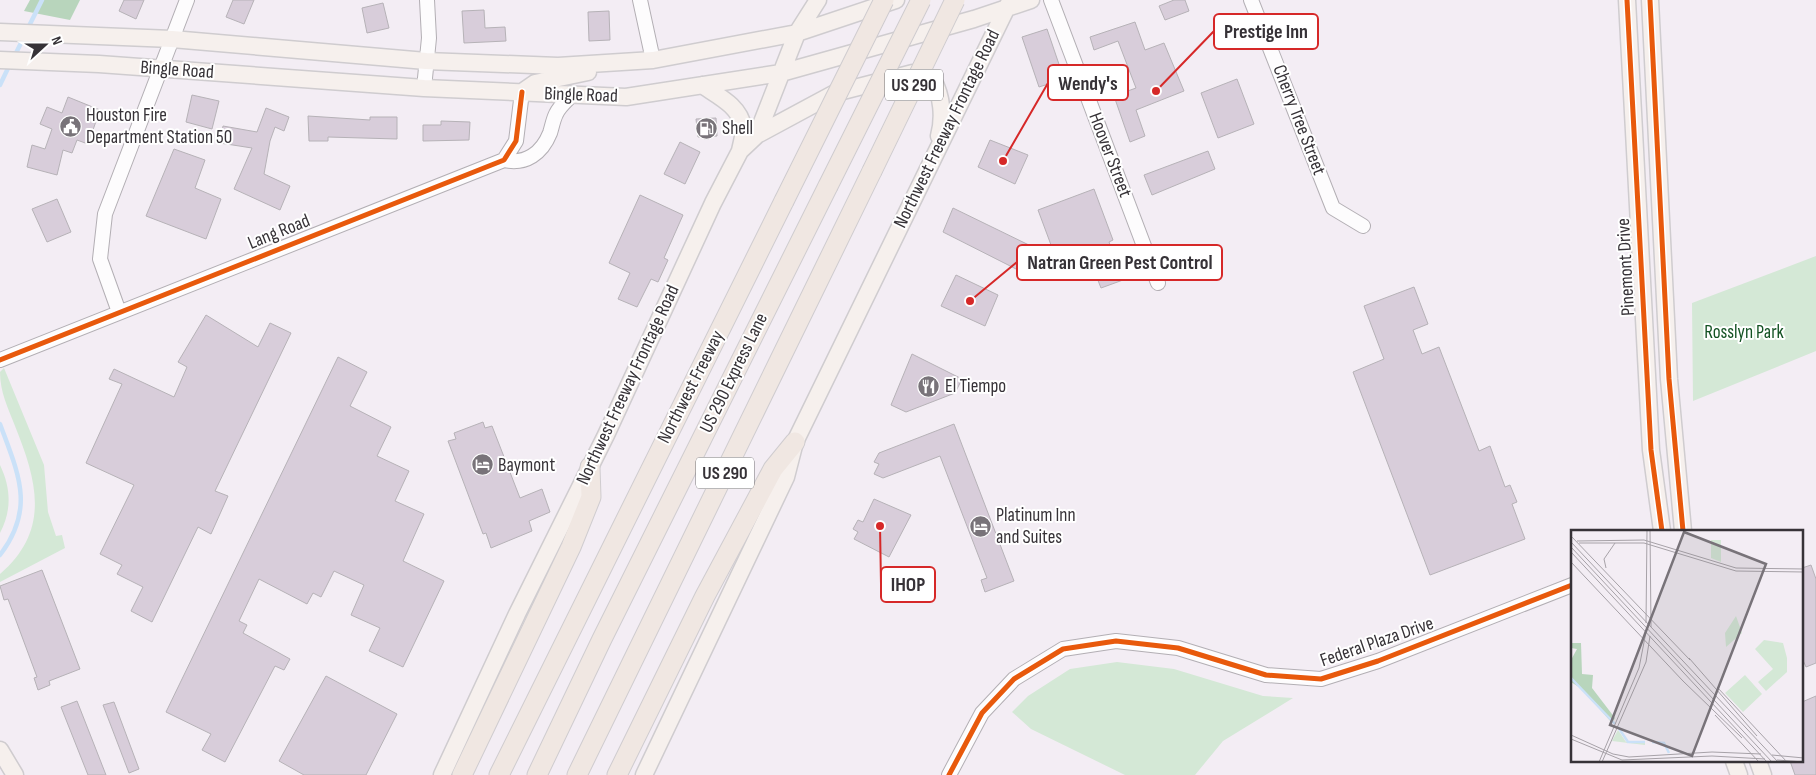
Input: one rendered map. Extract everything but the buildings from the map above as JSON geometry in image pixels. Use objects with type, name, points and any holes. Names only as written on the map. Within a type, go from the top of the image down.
[{"type":"highway","name":"Northwest Freeway","points":[[499,775],[884,0]]},
{"type":"highway","name":"US 290 Express Lane","points":[[537,775],[602,638],[921,0]]},
{"type":"highway","name":"US 290","points":[[577,775],[955,0]]},
{"type":"highway","points":[[617,775],[732,545],[773,469],[795,442]]},
{"type":"highway","points":[[462,775],[571,547],[591,497],[590,467]]},
{"type":"main road","name":"Northwest Freeway Frontage Road","points":[[442,775],[517,614],[590,467],[713,203],[740,151],[757,135],[797,33],[818,0]]},
{"type":"main road","name":"Bingle Road","points":[[0,32],[172,39],[426,61],[558,66],[646,60],[797,33],[896,0]]},
{"type":"main road","name":"Bingle Road","points":[[0,60],[99,64],[424,88],[626,97],[781,72],[1008,4],[1031,0]]},
{"type":"main road","name":"Pinemont Drive","points":[[1627,0],[1652,450],[1662,530]]},
{"type":"main road","name":"Pinemont Drive","points":[[1650,0],[1668,379],[1683,530]]},
{"type":"main road","name":"Northwest Freeway Frontage Road","points":[[644,775],[786,478],[795,442],[1008,4]]},
{"type":"main road","points":[[99,64],[102,36]]},
{"type":"main road","points":[[522,92],[535,83],[646,60]]},
{"type":"main road","points":[[757,135],[835,93],[913,73],[932,80],[939,90],[941,128],[934,156]]},
{"type":"main road","points":[[702,85],[733,107],[738,115],[744,128],[740,151]]},
{"type":"main road","points":[[1634,142],[1657,142]]},
{"type":"main road","points":[[1636,180],[1657,171]]},
{"type":"main road","points":[[0,750],[15,775]]},
{"type":"main road","points":[[1734,762],[1739,775]]},
{"type":"main road","points":[[1758,762],[1763,775]]},
{"type":"street","points":[[119,312],[100,259],[105,214],[187,0]]},
{"type":"street","points":[[424,88],[429,38],[427,0]]},
{"type":"street","points":[[640,0],[646,60]]},
{"type":"street","name":"Hoover Street","points":[[1051,0],[1158,283]]},
{"type":"street","name":"Cherry Tree Street","points":[[1251,0],[1333,208],[1363,226]]},
{"type":"street","points":[[504,160],[516,141],[522,92]]},
{"type":"street","name":"Lang Road","points":[[0,360],[504,160],[516,163],[533,156],[542,148],[549,136],[556,114],[571,96]]},
{"type":"street","name":"Federal Plaza Drive","points":[[949,775],[982,713],[1014,679],[1063,649],[1116,641],[1178,648],[1266,675],[1321,679],[1378,661],[1571,585]]},
{"type":"green space","points":[[30,0],[80,0],[70,20],[24,11]]},
{"type":"green space","name":"Rosslyn Park","points":[[1816,256],[1816,351],[1693,401],[1692,303]]},
{"type":"green space","points":[[4,368],[44,465],[48,512],[56,536],[62,535],[65,548],[0,582],[0,574],[16,557],[27,540],[33,522],[35,504],[29,466],[1,386],[0,372]]},
{"type":"green space","points":[[0,465],[4,474],[9,499],[7,516],[0,533]]},
{"type":"green space","points":[[1117,662],[1174,669],[1263,696],[1293,698],[1223,741],[1195,775],[1125,775],[1031,729],[1012,712],[1028,696],[1070,669]]},
{"type":"waterway","points":[[27,30],[42,0]]},
{"type":"waterway","points":[[14,57],[24,37]]},
{"type":"waterway","points":[[0,85],[10,64]]},
{"type":"waterway","points":[[0,424],[13,459],[20,490],[21,506],[18,522],[11,538],[0,555]]},
{"type":"cycle path","points":[[1627,0],[1651,450],[1662,530]]},
{"type":"cycle path","points":[[1650,0],[1669,379],[1683,530]]},
{"type":"cycle path","points":[[0,360],[504,160],[516,141],[522,92]]},
{"type":"cycle path","points":[[949,775],[982,713],[1014,679],[1063,649],[1116,641],[1178,648],[1266,675],[1321,679],[1378,661],[1571,585]]},
{"type":"place","name":"Prestige Inn","points":[[1156,91]]},
{"type":"place","name":"Houston Fire Department Station 50","points":[[70,126]]},
{"type":"place","name":"Shell","points":[[706,128]]},
{"type":"place","name":"Wendy's","points":[[1003,161]]},
{"type":"place","name":"Natran Green Pest Control","points":[[970,301]]},
{"type":"place","name":"El Tiempo","points":[[929,386]]},
{"type":"place","name":"Baymont","points":[[482,465]]},
{"type":"place","name":"IHOP","points":[[880,526]]},
{"type":"place","name":"Platinum Inn and Suites","points":[[980,526]]}]
